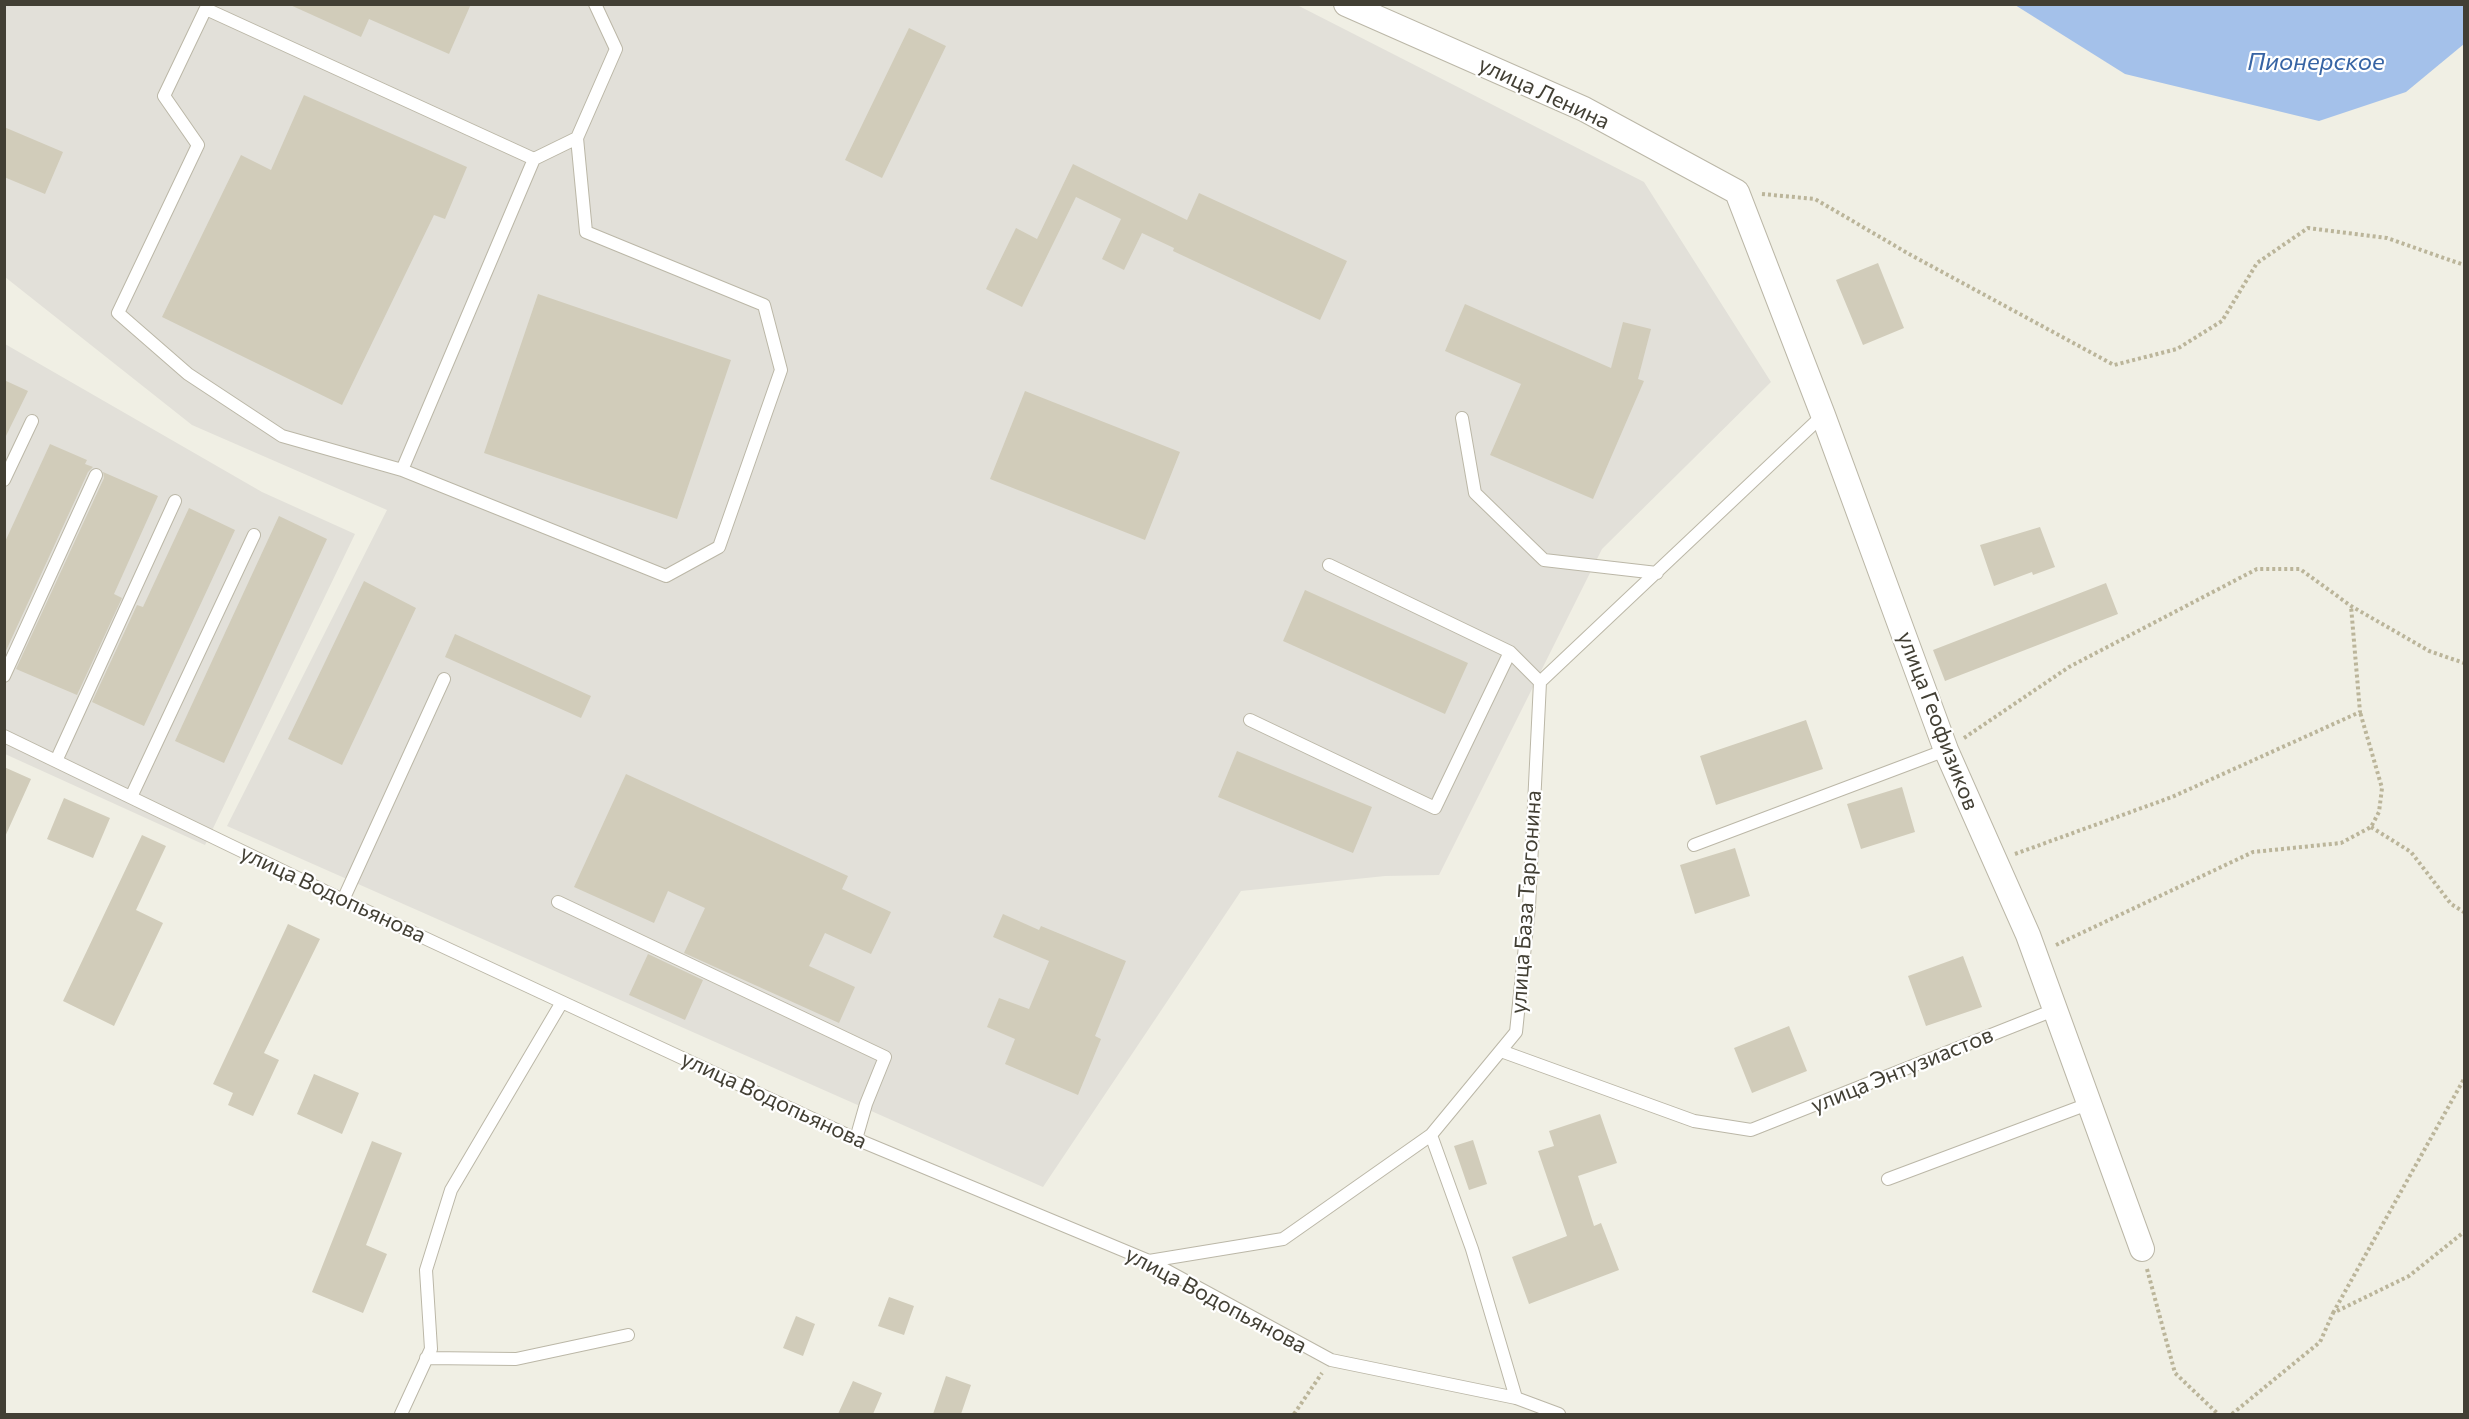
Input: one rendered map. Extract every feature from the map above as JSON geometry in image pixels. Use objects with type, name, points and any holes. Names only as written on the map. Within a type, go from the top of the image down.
[{"type":"street","name":"улица Ленина","points":[[1346,4],[1584,109],[1737,192]]},
{"type":"street","name":"улица Геофизиков","points":[[1737,192],[1823,415],[1946,750],[2035,955],[2142,1249]]},
{"type":"lane","points":[[534,159],[207,7],[164,96],[198,145],[118,313],[188,374],[282,436],[402,470],[666,576],[719,547],[781,370],[764,305],[586,232],[577,138],[616,49],[595,4]]},
{"type":"lane","points":[[402,470],[534,159],[577,138]]},
{"type":"lane","points":[[1329,565],[1509,652],[1540,682],[1823,415]]},
{"type":"lane","points":[[1462,418],[1475,493],[1544,560],[1657,573]]},
{"type":"lane","points":[[4,480],[32,421]]},
{"type":"lane","points":[[4,676],[96,475]]},
{"type":"lane","points":[[56,761],[174,501]]},
{"type":"lane","points":[[131,797],[254,535]]},
{"type":"lane","points":[[1250,720],[1435,808],[1509,652]]},
{"type":"lane","points":[[343,900],[444,679]]},
{"type":"lane","name":"улица База Таргонина","points":[[1149,1261],[1283,1239],[1431,1136],[1516,1032],[1529,907],[1540,682]]},
{"type":"lane","name":"улица Водопьянова","points":[[4,736],[343,900],[856,1139],[1149,1261],[1331,1360],[1516,1398],[1559,1414]]},
{"type":"lane","points":[[1694,844],[1946,750]]},
{"type":"lane","points":[[558,902],[885,1057],[866,1104],[856,1139]]},
{"type":"lane","points":[[401,1414],[430,1349],[426,1270],[451,1190],[562,1002]]},
{"type":"lane","name":"улица Энтузиастов","points":[[1501,1051],[1694,1121],[1751,1130],[2054,1010]]},
{"type":"lane","points":[[1888,1179],[2088,1104]]},
{"type":"lane","points":[[1431,1136],[1472,1249],[1516,1398]]},
{"type":"lane","points":[[426,1358],[516,1359],[627,1335]]},
{"type":"path","points":[[1737,192],[1815,199],[1910,254],[2114,365],[2177,349],[2222,321],[2257,262],[2308,228],[2387,238],[2464,266]]},
{"type":"path","points":[[1946,750],[2069,667],[2257,569],[2300,569],[2351,606],[2429,651],[2464,663]]},
{"type":"path","points":[[2035,955],[2253,852],[2341,843],[2371,827],[2379,812],[2382,788],[2360,712],[2351,606]]},
{"type":"path","points":[[1994,861],[2172,797],[2360,712]]},
{"type":"path","points":[[2371,827],[2411,852],[2451,904],[2464,912]]},
{"type":"path","points":[[2232,1414],[2320,1342],[2333,1313],[2464,1079]]},
{"type":"path","points":[[2333,1313],[2409,1276],[2464,1232]]},
{"type":"path","points":[[2142,1249],[2175,1373],[2218,1414]]},
{"type":"path","points":[[1294,1414],[1331,1360]]},
{"type":"shaded area","points":[[4,5],[1297,5],[1644,182],[1771,382],[1602,549],[1439,875],[1385,876],[1241,891],[1043,1187],[227,826],[387,510],[192,425],[5,277]]},
{"type":"shaded area","points":[[5,344],[262,492],[355,534],[205,845],[5,754]]},
{"type":"water","name":"Пионерское","points":[[2015,5],[2464,5],[2464,44],[2406,92],[2319,121],[2125,74]]},
{"type":"building","points":[[288,4],[471,4],[449,54],[369,19],[361,37]]},
{"type":"building","points":[[909,28],[946,46],[882,178],[845,160]]},
{"type":"building","points":[[304,95],[467,167],[445,219],[434,215],[342,405],[162,317],[241,155],[271,170]]},
{"type":"building","points":[[4,127],[63,152],[45,194],[4,177]]},
{"type":"building","points":[[1073,164],[1187,220],[1199,193],[1347,261],[1320,320],[1173,251],[1174,248],[1142,233],[1124,270],[1102,259],[1121,219],[1076,197],[1022,307],[986,289],[1016,228],[1037,239]]},
{"type":"building","points":[[1878,263],[1904,328],[1863,345],[1836,280]]},
{"type":"building","points":[[538,294],[731,360],[677,519],[484,453]]},
{"type":"building","points":[[1465,304],[1611,368],[1623,322],[1651,329],[1638,379],[1644,381],[1593,499],[1490,455],[1521,384],[1445,351]]},
{"type":"building","points":[[4,380],[28,391],[4,440]]},
{"type":"building","points":[[1025,391],[1180,452],[1145,540],[990,479]]},
{"type":"building","points":[[50,444],[87,460],[85,464],[93,467],[88,472],[4,655],[4,544]]},
{"type":"building","points":[[103,472],[158,496],[114,594],[122,598],[77,695],[16,669],[104,478]]},
{"type":"building","points":[[189,508],[235,530],[144,726],[92,702],[137,605],[143,607]]},
{"type":"building","points":[[279,516],[327,539],[224,763],[175,741]]},
{"type":"building","points":[[2040,527],[2055,567],[2033,575],[2032,572],[1994,586],[1980,545]]},
{"type":"building","points":[[364,581],[416,608],[342,765],[288,739]]},
{"type":"building","points":[[2106,583],[2118,614],[1945,681],[1933,650]]},
{"type":"building","points":[[1305,590],[1468,663],[1445,714],[1283,641]]},
{"type":"building","points":[[455,634],[591,696],[581,718],[445,657]]},
{"type":"building","points":[[1806,720],[1823,769],[1716,805],[1700,756]]},
{"type":"building","points":[[1237,751],[1372,807],[1353,853],[1218,797]]},
{"type":"building","points":[[4,767],[31,779],[4,839]]},
{"type":"building","points":[[626,774],[848,876],[842,889],[891,912],[871,954],[825,933],[809,966],[855,987],[839,1023],[684,953],[705,908],[668,891],[654,923],[574,887]]},
{"type":"building","points":[[1902,787],[1915,832],[1861,849],[1847,804]]},
{"type":"building","points":[[64,798],[110,818],[93,858],[47,839]]},
{"type":"building","points":[[142,835],[166,846],[136,910],[163,923],[114,1026],[63,1001]]},
{"type":"building","points":[[1735,848],[1750,896],[1695,914],[1680,865]]},
{"type":"building","points":[[1003,914],[1039,930],[1041,926],[1126,961],[1095,1036],[1101,1039],[1078,1095],[1005,1064],[1015,1039],[987,1027],[999,998],[1029,1009],[1049,961],[993,937]]},
{"type":"building","points":[[288,924],[320,939],[264,1053],[279,1060],[253,1116],[228,1105],[233,1093],[213,1084]]},
{"type":"building","points":[[648,954],[703,980],[685,1020],[629,995]]},
{"type":"building","points":[[1963,956],[1982,1007],[1926,1026],[1908,976]]},
{"type":"building","points":[[1789,1026],[1807,1071],[1752,1093],[1734,1048]]},
{"type":"building","points":[[314,1074],[359,1093],[342,1134],[297,1114]]},
{"type":"building","points":[[1600,1114],[1617,1163],[1578,1176],[1594,1226],[1601,1223],[1619,1270],[1529,1304],[1512,1257],[1567,1236],[1538,1151],[1554,1146],[1549,1131]]},
{"type":"building","points":[[1473,1140],[1487,1184],[1469,1190],[1454,1146]]},
{"type":"building","points":[[372,1141],[402,1153],[366,1245],[387,1254],[363,1313],[312,1292]]},
{"type":"building","points":[[889,1297],[914,1306],[904,1335],[878,1326]]},
{"type":"building","points":[[796,1316],[815,1324],[803,1356],[783,1348]]},
{"type":"building","points":[[946,1376],[971,1385],[961,1414],[933,1414]]},
{"type":"building","points":[[853,1381],[882,1393],[873,1414],[838,1414]]}]
